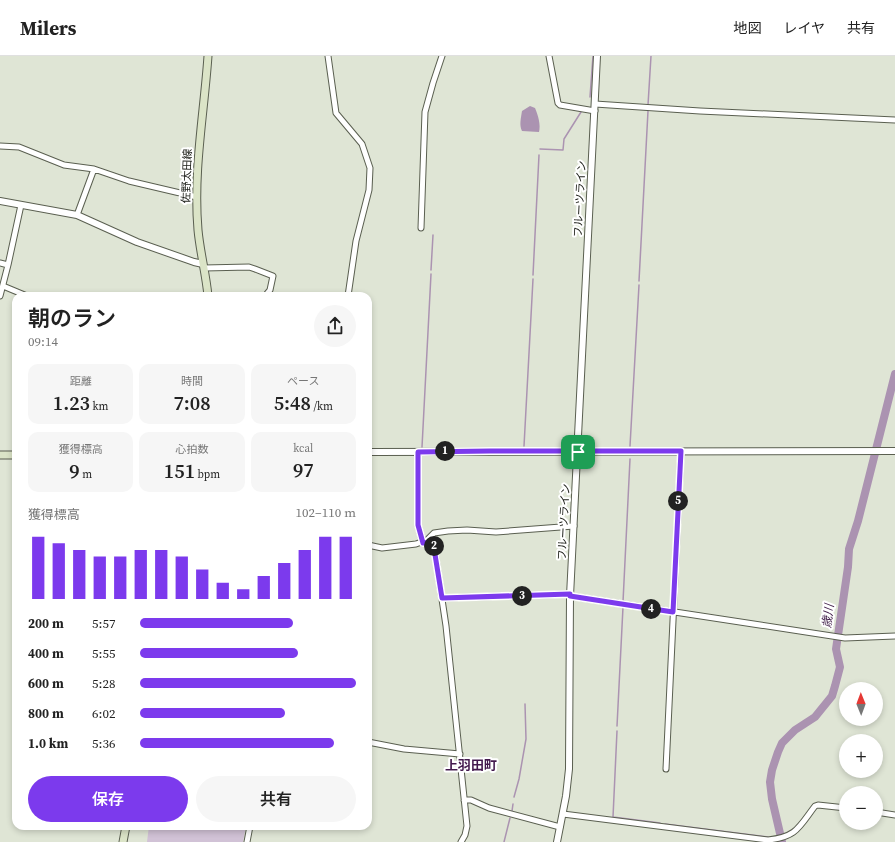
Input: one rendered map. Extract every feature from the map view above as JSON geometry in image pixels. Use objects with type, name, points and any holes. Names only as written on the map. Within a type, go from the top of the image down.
[{"type":"main road","name":"佐野太田線","points":[[207,292],[198,230],[197,197],[198,162],[208,56]]},
{"type":"main road","points":[[0,455],[12,455]]},
{"type":"main road","points":[[124,842],[126,830]]},
{"type":"street","points":[[328,56],[336,113],[362,144],[370,168],[368,190],[356,241],[349,292]]},
{"type":"street","points":[[421,228],[425,112],[432,83],[442,56]]},
{"type":"street","points":[[549,56],[558,104],[560,105],[700,110],[895,120]]},
{"type":"street","name":"フルーツライン","points":[[557,842],[568,780],[570,595],[597,56]]},
{"type":"street","points":[[0,146],[19,147],[59,164],[94,169],[129,181],[197,197]]},
{"type":"street","points":[[77,215],[94,169]]},
{"type":"street","points":[[0,201],[77,215],[138,242],[204,266],[255,268],[273,276],[268,292]]},
{"type":"street","points":[[0,296],[21,205]]},
{"type":"street","points":[[0,263],[8,266]]},
{"type":"street","points":[[3,286],[17,292]]},
{"type":"street","points":[[666,769],[681,451]]},
{"type":"street","points":[[372,452],[895,451]]},
{"type":"street","points":[[418,452],[418,525],[423,543]]},
{"type":"street","points":[[423,543],[434,533],[448,531],[467,530],[494,532],[574,526]]},
{"type":"street","points":[[372,546],[382,548],[433,542],[447,633],[467,826],[465,835],[460,842]]},
{"type":"street","points":[[442,598],[570,595],[834,637],[895,636]]},
{"type":"street","points":[[372,743],[404,749],[460,754]]},
{"type":"street","points":[[464,800],[471,800],[490,808],[560,827]]},
{"type":"street","points":[[563,814],[768,840],[787,837],[795,832],[815,806],[839,807]]},
{"type":"street","points":[[883,813],[895,815]]},
{"type":"street","points":[[247,842],[249,830]]},
{"type":"shaded area","points":[[530,106],[535,108],[540,129],[539,132],[522,131],[521,129],[520,121],[522,111]]},
{"type":"shaded area","points":[[148,830],[245,830],[243,842],[147,842]]},
{"type":"waterway","points":[[590,97],[593,56]]},
{"type":"waterway","points":[[648,105],[651,56]]},
{"type":"waterway","points":[[639,281],[648,111]]},
{"type":"waterway","points":[[540,149],[563,150],[564,139],[581,112]]},
{"type":"waterway","points":[[533,275],[539,155]]},
{"type":"waterway","points":[[431,270],[433,235]]},
{"type":"waterway","points":[[422,447],[431,274]]},
{"type":"waterway","points":[[524,446],[533,279]]},
{"type":"waterway","points":[[630,446],[639,285]]},
{"type":"waterway","name":"歳川","points":[[782,842],[772,799],[770,782],[772,770],[782,743],[795,730],[815,717],[832,696],[840,667],[836,649],[848,567],[849,549],[858,521],[895,374]]},
{"type":"waterway","points":[[623,602],[630,459]]},
{"type":"waterway","points":[[617,726],[623,607]]},
{"type":"waterway","points":[[514,797],[519,779],[526,739],[525,704]]},
{"type":"waterway","points":[[617,731],[613,817],[660,823]]},
{"type":"waterway","points":[[512,811],[513,804]]},
{"type":"waterway","points":[[504,842],[510,818]]},
{"type":"waterway","points":[[665,824],[768,837]]},
{"type":"district","name":"上羽田町","points":[[471,765]]},
{"type":"route","points":[[681,451],[673,612],[574,597],[570,596],[570,594],[442,598],[433,542],[423,543],[418,525],[418,452],[578,452],[681,451]]}]
